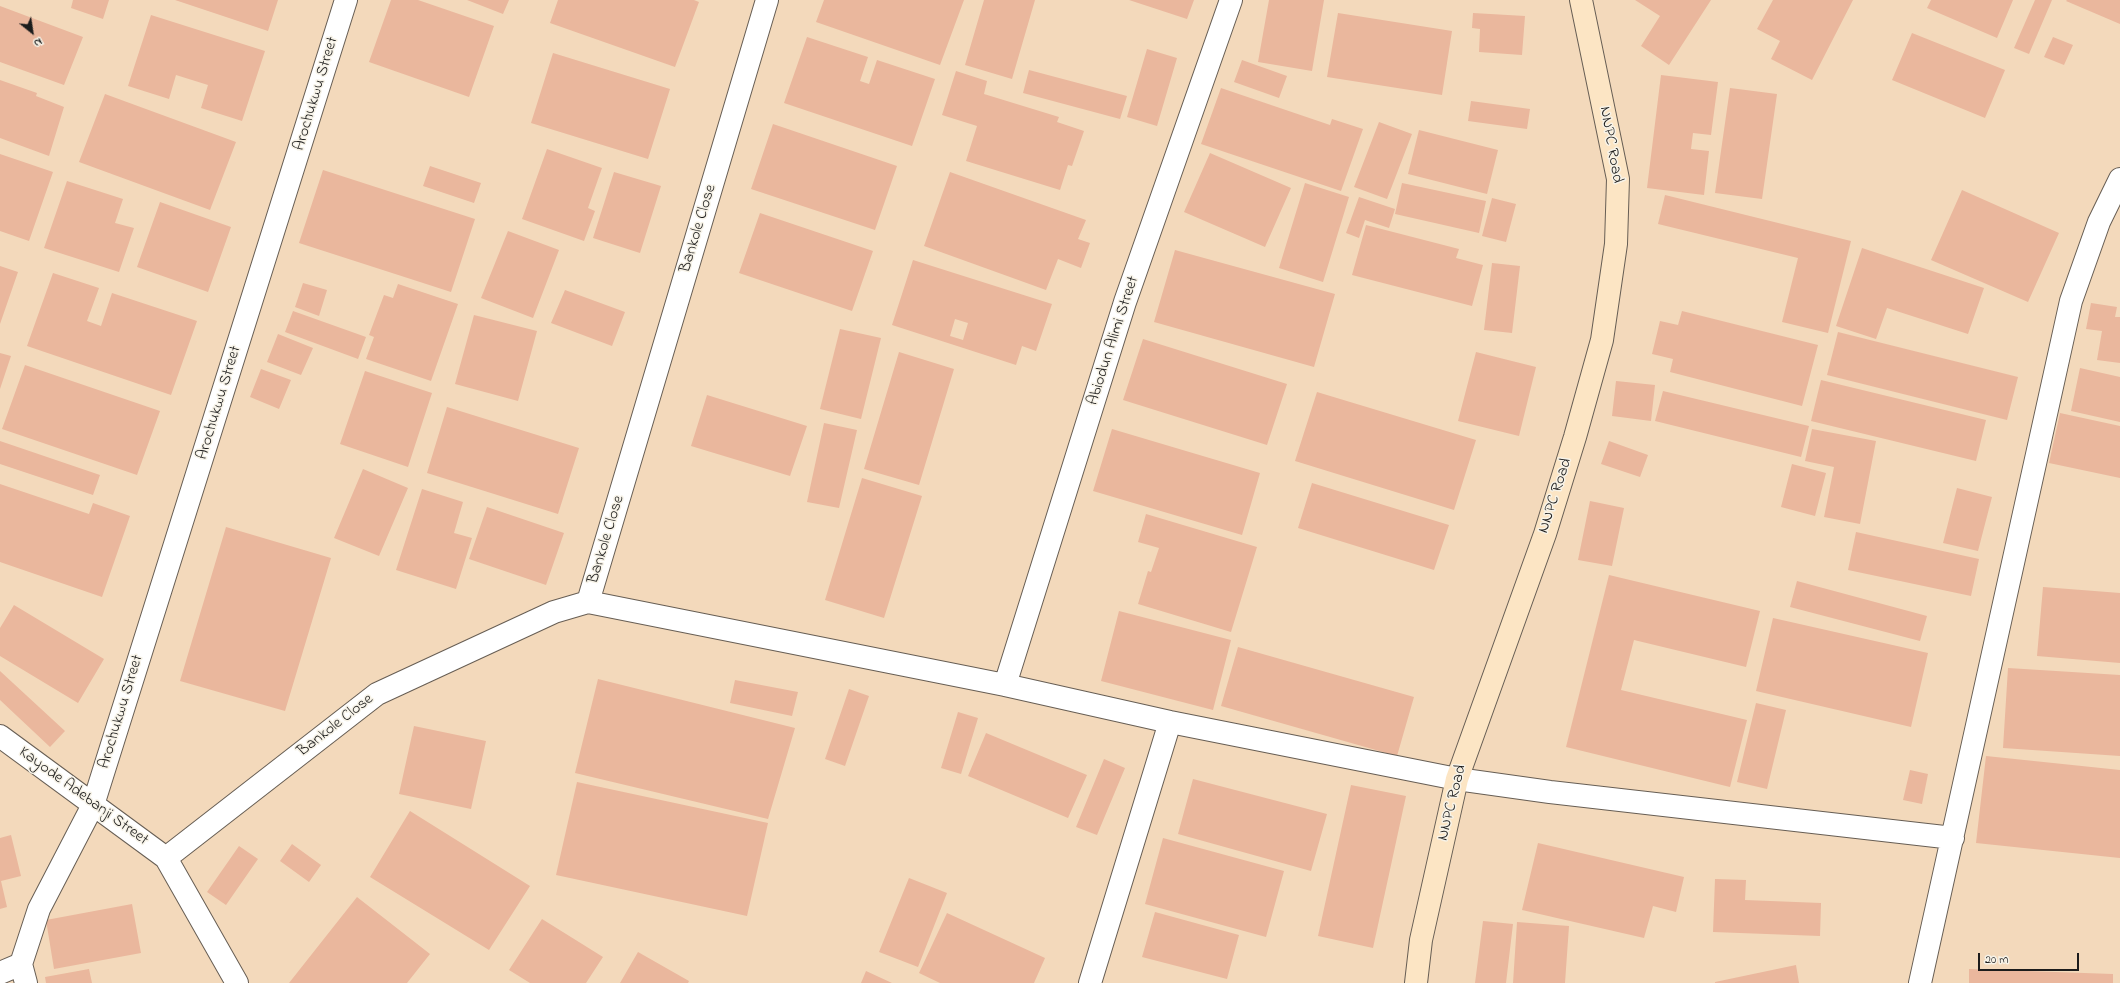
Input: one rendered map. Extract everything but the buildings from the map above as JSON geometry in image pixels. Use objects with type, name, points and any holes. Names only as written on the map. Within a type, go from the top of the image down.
[{"type":"street","name":"Arochukwu Street","points":[[23,973],[39,909],[93,805],[346,0]]},
{"type":"street","name":"Bankole Close","points":[[166,858],[377,694],[554,612],[588,602],[767,0]]},
{"type":"street","name":"Abiodun Alimi Street","points":[[1006,685],[1125,302],[1231,0]]},
{"type":"street","name":"NNPC Road","points":[[1416,983],[1421,940],[1457,779],[1545,534],[1575,437],[1602,340],[1616,244],[1618,179],[1580,0]]},
{"type":"street","points":[[1920,983],[2071,301],[2099,222],[2120,179]]},
{"type":"street","points":[[588,602],[1006,685],[1170,722],[1457,779],[1550,792],[1952,838]]},
{"type":"street","points":[[1090,983],[1170,722]]},
{"type":"street","name":"Kayode Adebanji Street","points":[[0,736],[166,858]]},
{"type":"street","points":[[166,858],[237,983]]},
{"type":"street","points":[[0,973],[23,973]]}]
